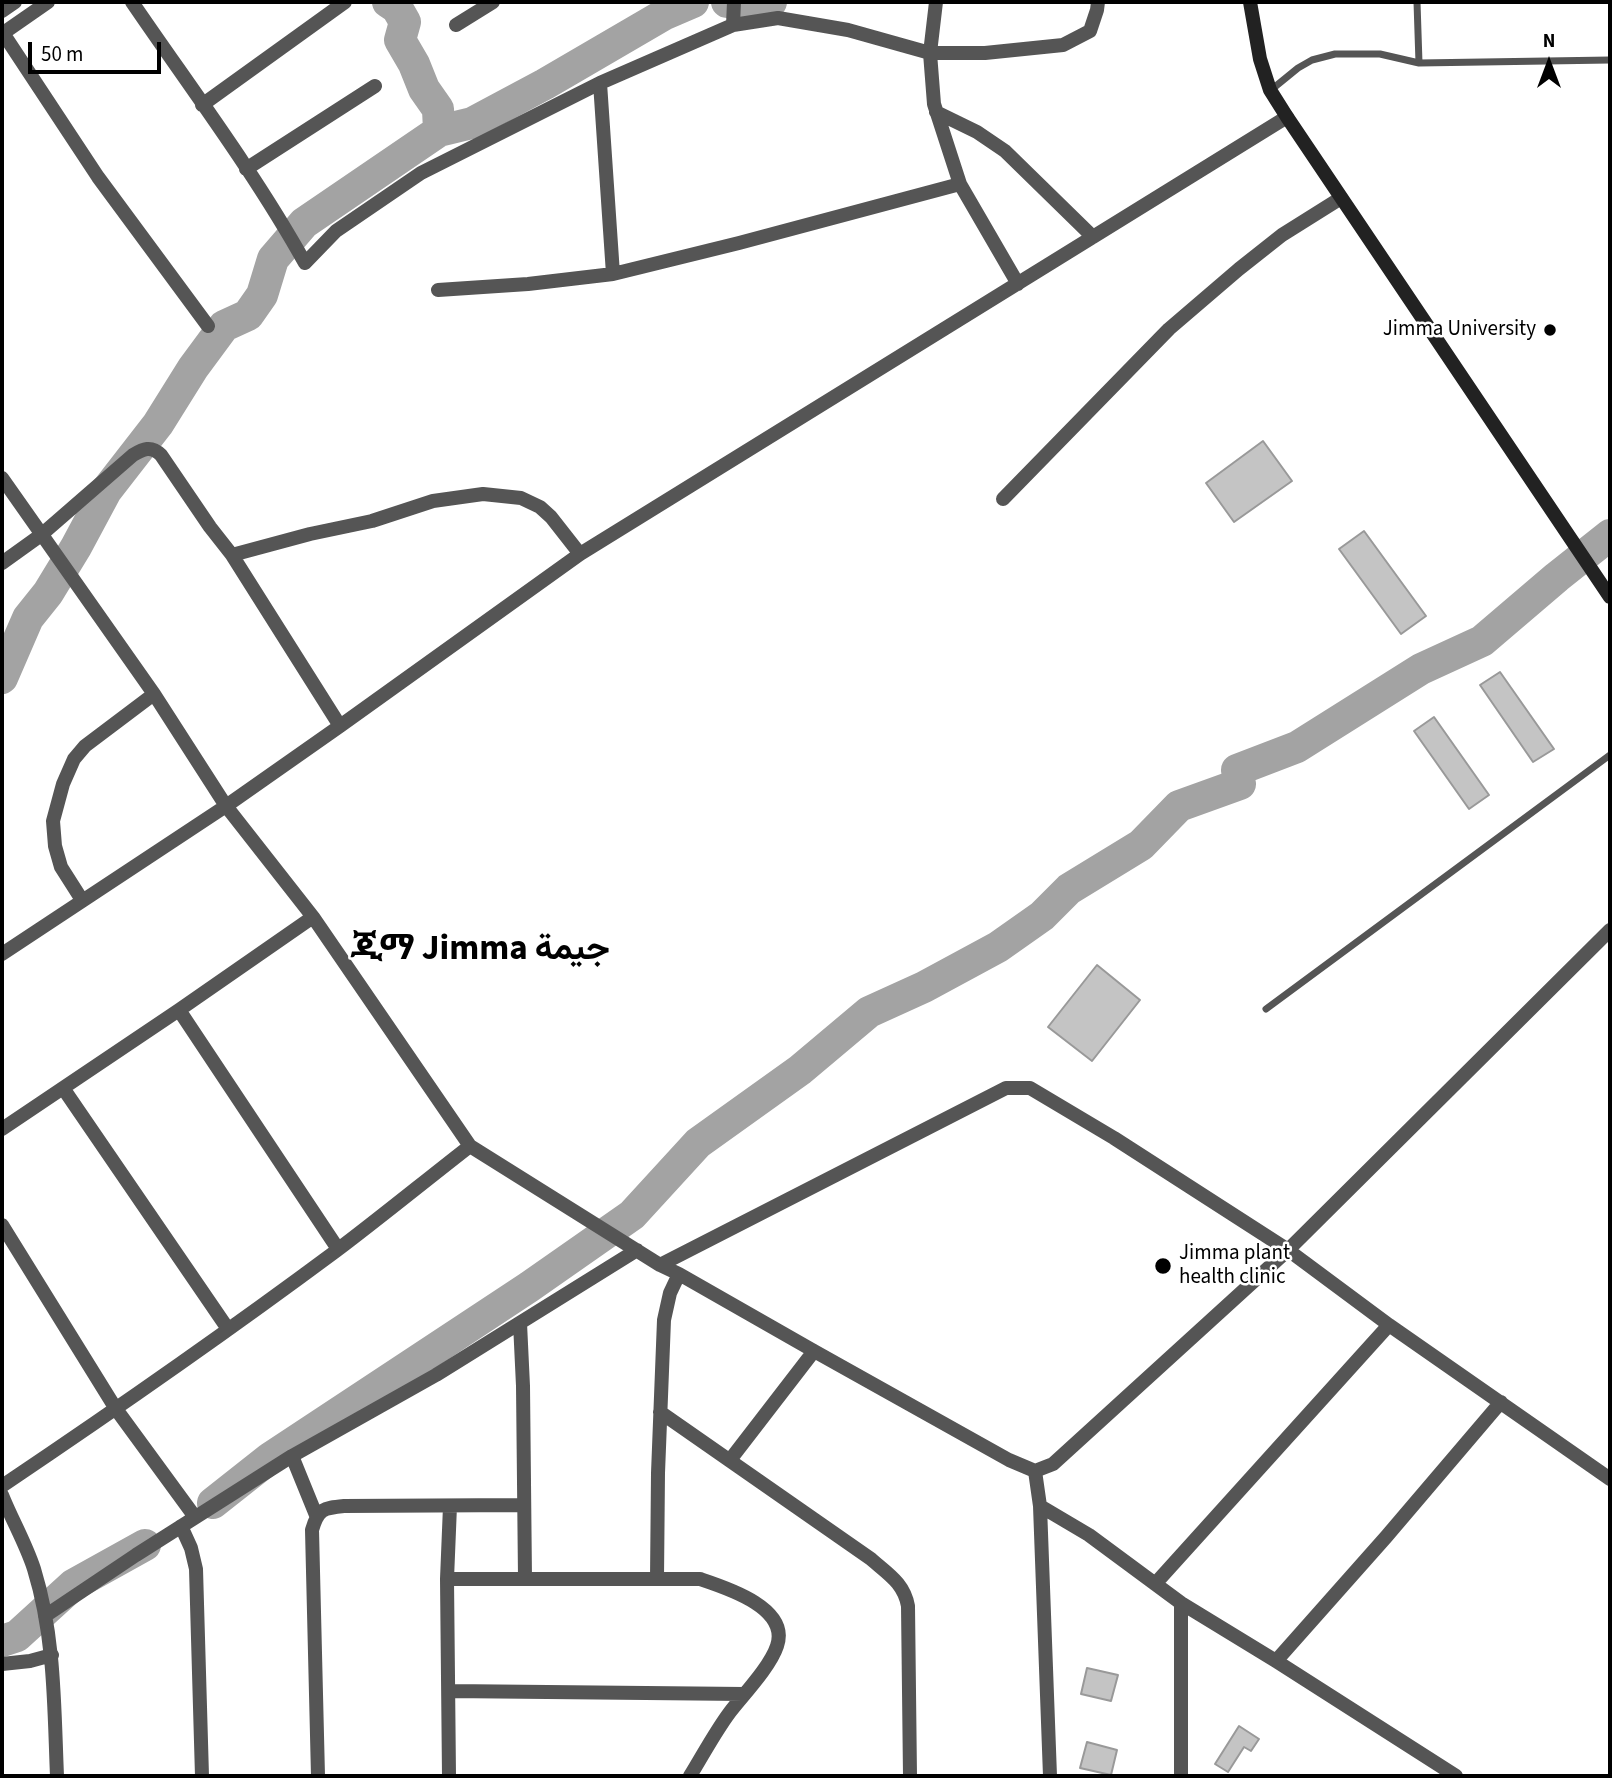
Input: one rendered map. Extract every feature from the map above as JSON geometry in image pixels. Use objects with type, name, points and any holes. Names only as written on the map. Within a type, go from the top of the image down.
[{"type":"street","points":[[2,11],[15,2]]},
{"type":"street","points":[[48,2],[2,33],[98,177],[208,326]]},
{"type":"street","points":[[132,2],[246,169],[305,263],[336,231],[421,173],[600,83],[733,24],[778,18],[848,30],[930,53],[985,53],[1063,45],[1090,31],[1098,2]]},
{"type":"street","points":[[202,105],[345,2]]},
{"type":"street","points":[[456,24],[493,2]]},
{"type":"street","points":[[733,24],[734,2]]},
{"type":"street","points":[[936,2],[930,53],[936,112],[960,184],[1018,284]]},
{"type":"street","points":[[1250,2],[1260,59],[1270,90],[1610,597]]},
{"type":"street","points":[[600,83],[613,274]]},
{"type":"street","points":[[246,169],[375,86]]},
{"type":"street","points":[[936,112],[977,132],[1005,151],[1093,237]]},
{"type":"street","points":[[2,954],[226,806],[580,554],[1287,117]]},
{"type":"street","points":[[438,290],[528,285],[613,274],[960,184]]},
{"type":"street","points":[[1003,499],[1169,329],[1282,235],[1341,198]]},
{"type":"street","points":[[2,563],[41,535],[138,452],[156,450],[232,555],[340,726]]},
{"type":"street","points":[[2,478],[154,694],[226,806],[313,917],[470,1146],[660,1265],[1009,1460],[1035,1471],[1053,1464],[1288,1250],[1610,930]]},
{"type":"street","points":[[232,555],[372,521],[433,501],[483,494],[521,498],[540,507],[580,554]]},
{"type":"street","points":[[82,900],[61,867],[54,846],[53,821],[63,785],[74,759],[85,746],[154,694]]},
{"type":"street","points":[[2,1129],[313,917]]},
{"type":"street","points":[[180,1010],[338,1249]]},
{"type":"street","points":[[63,1088],[228,1329]]},
{"type":"street","points":[[660,1265],[1006,1088],[1030,1088],[1114,1138],[1288,1250],[1389,1325],[1610,1479]]},
{"type":"street","points":[[2,1486],[228,1329],[338,1249],[470,1146]]},
{"type":"street","points":[[2,1225],[116,1409],[195,1517]]},
{"type":"street","points":[[45,1616],[292,1456],[436,1375],[637,1250]]},
{"type":"street","points":[[657,1578],[657,1473],[664,1320],[670,1293],[679,1274]]},
{"type":"street","points":[[520,1323],[525,1578]]},
{"type":"street","points":[[1154,1584],[1389,1325]]},
{"type":"street","points":[[730,1460],[814,1351]]},
{"type":"street","points":[[1276,1661],[1501,1402]]},
{"type":"street","points":[[660,1412],[872,1559],[900,1584],[908,1606],[910,1776]]},
{"type":"street","points":[[292,1456],[316,1515],[312,1530],[318,1776]]},
{"type":"street","points":[[1035,1471],[1040,1506],[1050,1776]]},
{"type":"street","points":[[2,1495],[33,1568],[45,1616],[52,1655],[57,1776]]},
{"type":"street","points":[[316,1515],[326,1508],[344,1506],[524,1505]]},
{"type":"street","points":[[449,1776],[447,1579],[450,1506]]},
{"type":"street","points":[[1040,1506],[1089,1535],[1181,1602],[1456,1776]]},
{"type":"street","points":[[181,1526],[197,1569],[202,1776]]},
{"type":"street","points":[[447,1579],[700,1579],[727,1588],[758,1604],[774,1617],[779,1632],[777,1646],[765,1667],[728,1715],[690,1776]]},
{"type":"street","points":[[1181,1602],[1181,1776]]},
{"type":"street","points":[[2,1664],[52,1655]]},
{"type":"street","points":[[449,1692],[744,1694]]},
{"type":"lane","points":[[1417,2],[1419,63]]},
{"type":"lane","points":[[1270,90],[1312,60],[1335,54],[1380,54],[1419,63],[1610,60]]},
{"type":"lane","points":[[1266,1009],[1610,755]]},
{"type":"building","points":[[1263,441],[1292,481],[1234,522],[1206,483]]},
{"type":"building","points":[[1364,531],[1426,616],[1401,634],[1339,549]]},
{"type":"building","points":[[1500,672],[1554,749],[1533,762],[1480,685]]},
{"type":"building","points":[[1434,717],[1489,795],[1469,809],[1414,731]]},
{"type":"building","points":[[1097,965],[1140,1000],[1092,1061],[1048,1027]]},
{"type":"building","points":[[1087,1668],[1118,1675],[1111,1701],[1081,1694]]},
{"type":"building","points":[[1239,1726],[1259,1739],[1251,1751],[1244,1747],[1228,1772],[1215,1764]]},
{"type":"building","points":[[1087,1742],[1117,1750],[1111,1775],[1080,1768]]},
{"type":"waterway","points":[[2,678],[28,618],[48,593],[106,491],[158,424],[193,368],[224,326],[248,315],[262,295],[273,259],[304,223],[439,131],[438,109],[424,89],[400,40],[405,22],[397,8],[388,2]]},
{"type":"waterway","points":[[439,131],[472,123],[665,14],[693,2]]},
{"type":"waterway","points":[[727,2],[771,2]]},
{"type":"waterway","points":[[213,1503],[270,1458],[529,1287],[632,1215],[698,1143],[800,1070],[869,1012],[924,987],[998,947],[1042,916],[1069,889],[1141,845],[1179,806],[1240,784],[1237,770],[1297,747],[1421,669],[1482,641],[1610,535]]},
{"type":"waterway","points":[[2,1641],[17,1636],[73,1585],[145,1545]]},
{"type":"place","name":"Jimma University","points":[[1550,330]]},
{"type":"place","name":"Jimma plant health clinic","points":[[1163,1266]]},
{"type":"district","name":"ጂማ Jimma جيمة","points":[[480,951]]}]
